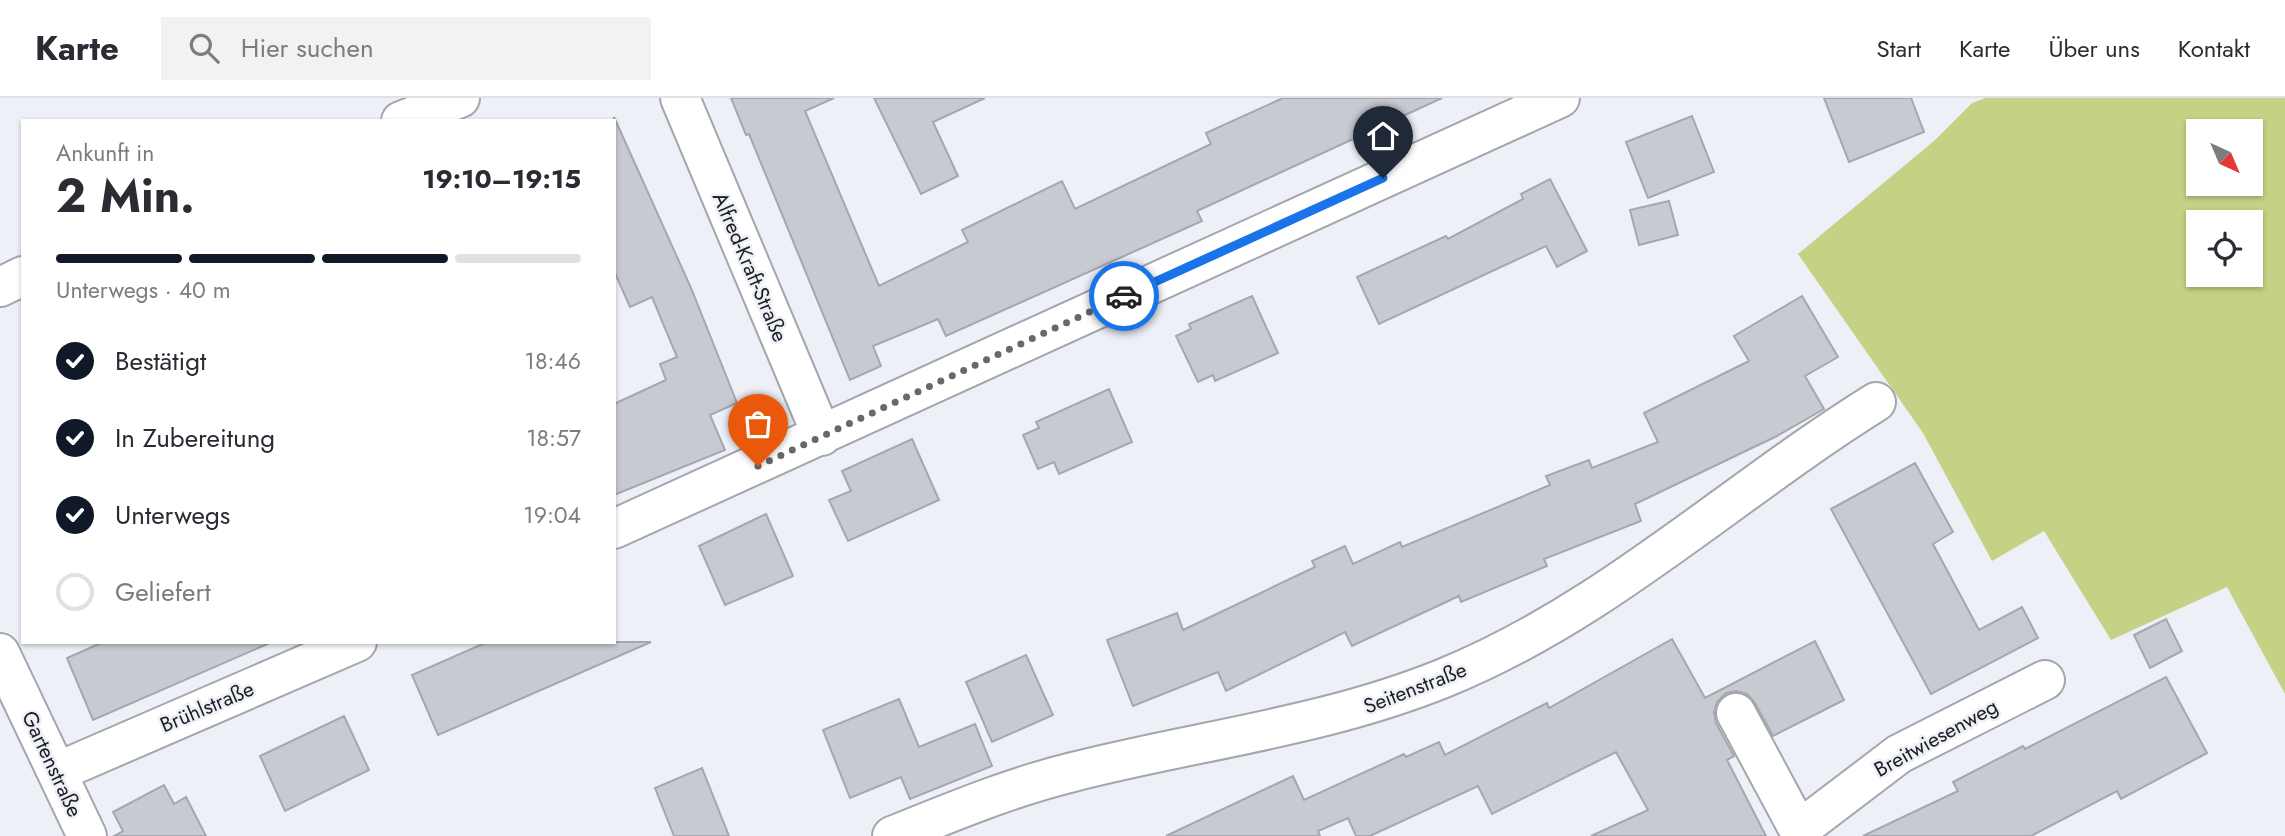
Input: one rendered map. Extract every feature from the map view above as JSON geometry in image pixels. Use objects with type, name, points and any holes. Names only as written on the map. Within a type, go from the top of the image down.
[{"type":"street","points":[[406,119],[460,98]]},
{"type":"street","name":"Alfred-Kraft-Straße","points":[[680,98],[822,436]]},
{"type":"street","points":[[616,528],[1560,98]]},
{"type":"street","points":[[0,287],[21,277]]},
{"type":"street","name":"Seitenstraße","points":[[892,836],[1021,786],[1073,772],[1340,715],[1395,698],[1472,666],[1539,633],[1595,598],[1663,553],[1792,456],[1876,402]]},
{"type":"street","name":"Brühlstraße","points":[[57,772],[352,644]]},
{"type":"street","name":"Gartenstraße","points":[[0,653],[87,836]]},
{"type":"street","name":"Breitwiesenweg","points":[[1735,713],[1801,833],[1899,754],[2045,680]]},
{"type":"green space","points":[[1985,98],[2285,98],[2285,694],[2227,587],[2111,640],[2044,531],[1992,561],[1923,433],[1798,254],[1934,141],[1972,103]]},
{"type":"building","points":[[731,98],[834,98],[805,111],[879,286],[968,242],[962,230],[1062,181],[1075,209],[1211,144],[1206,133],[1283,98],[1442,98],[1197,211],[1202,221],[946,336],[938,319],[873,346],[881,366],[850,380],[749,134],[746,135]]},
{"type":"building","points":[[874,98],[985,98],[933,122],[958,176],[921,194]]},
{"type":"building","points":[[1824,98],[1911,98],[1924,132],[1849,162]]},
{"type":"building","points":[[1692,116],[1714,172],[1648,198],[1626,142]]},
{"type":"building","points":[[616,121],[691,288],[737,403],[710,415],[725,450],[616,494],[616,403],[666,380],[660,364],[677,357],[652,297],[630,307],[616,276]]},
{"type":"building","points":[[1550,179],[1587,251],[1557,267],[1546,246],[1379,324],[1357,277],[1446,236],[1448,239],[1523,199],[1521,194]]},
{"type":"building","points":[[1669,201],[1678,235],[1639,245],[1630,210]]},
{"type":"building","points":[[1252,296],[1278,353],[1215,381],[1213,375],[1198,382],[1176,336],[1191,329],[1189,324]]},
{"type":"building","points":[[1802,296],[1838,357],[1805,376],[1824,409],[1777,436],[1635,504],[1641,521],[1544,559],[1547,566],[1461,602],[1459,596],[1352,646],[1345,632],[1226,691],[1218,672],[1133,706],[1107,640],[1177,613],[1183,630],[1315,567],[1312,561],[1345,546],[1353,564],[1400,542],[1402,547],[1550,485],[1546,476],[1589,460],[1592,468],[1658,442],[1644,413],[1749,361],[1734,336]]},
{"type":"building","points":[[1109,389],[1132,442],[1059,474],[1054,462],[1038,469],[1023,435],[1039,428],[1036,422]]},
{"type":"building","points":[[912,439],[939,500],[848,541],[829,500],[851,491],[842,471]]},
{"type":"building","points":[[1915,463],[1953,532],[1933,544],[1979,630],[2022,607],[2038,638],[1931,694],[1831,509]]},
{"type":"building","points":[[766,514],[793,576],[725,605],[699,546]]},
{"type":"building","points":[[2166,619],[2182,651],[2150,668],[2134,635]]},
{"type":"building","points":[[1672,639],[1705,698],[1815,641],[1844,700],[1773,736],[1747,694],[1736,691],[1726,693],[1717,702],[1714,712],[1716,723],[1734,756],[1727,760],[1766,836],[1591,836],[1648,810],[1616,752],[1492,814],[1478,786],[1370,836],[1356,836],[1348,818],[1318,831],[1320,836],[1166,836],[1293,776],[1304,800],[1404,754],[1406,757],[1439,742],[1445,755],[1547,703],[1549,708]]},
{"type":"building","points":[[651,642],[438,735],[412,675],[482,644]]},
{"type":"building","points":[[98,644],[267,644],[93,720],[67,658]]},
{"type":"building","points":[[1026,655],[1053,715],[992,742],[966,682]]},
{"type":"building","points":[[2166,677],[2207,753],[2121,799],[2117,791],[2031,836],[1863,836],[1958,791],[1953,782],[2023,746],[2025,749]]},
{"type":"building","points":[[899,699],[919,747],[975,724],[992,766],[910,799],[901,777],[850,798],[823,730]]},
{"type":"building","points":[[344,716],[369,770],[285,811],[260,756]]},
{"type":"building","points":[[702,768],[729,836],[674,836],[655,788]]},
{"type":"building","points":[[164,785],[174,804],[186,797],[206,836],[114,836],[123,831],[113,812]]},
{"type":"way so far","points":[[758,466],[1124,296]]},
{"type":"route","points":[[1124,296],[1383,178]]}]
